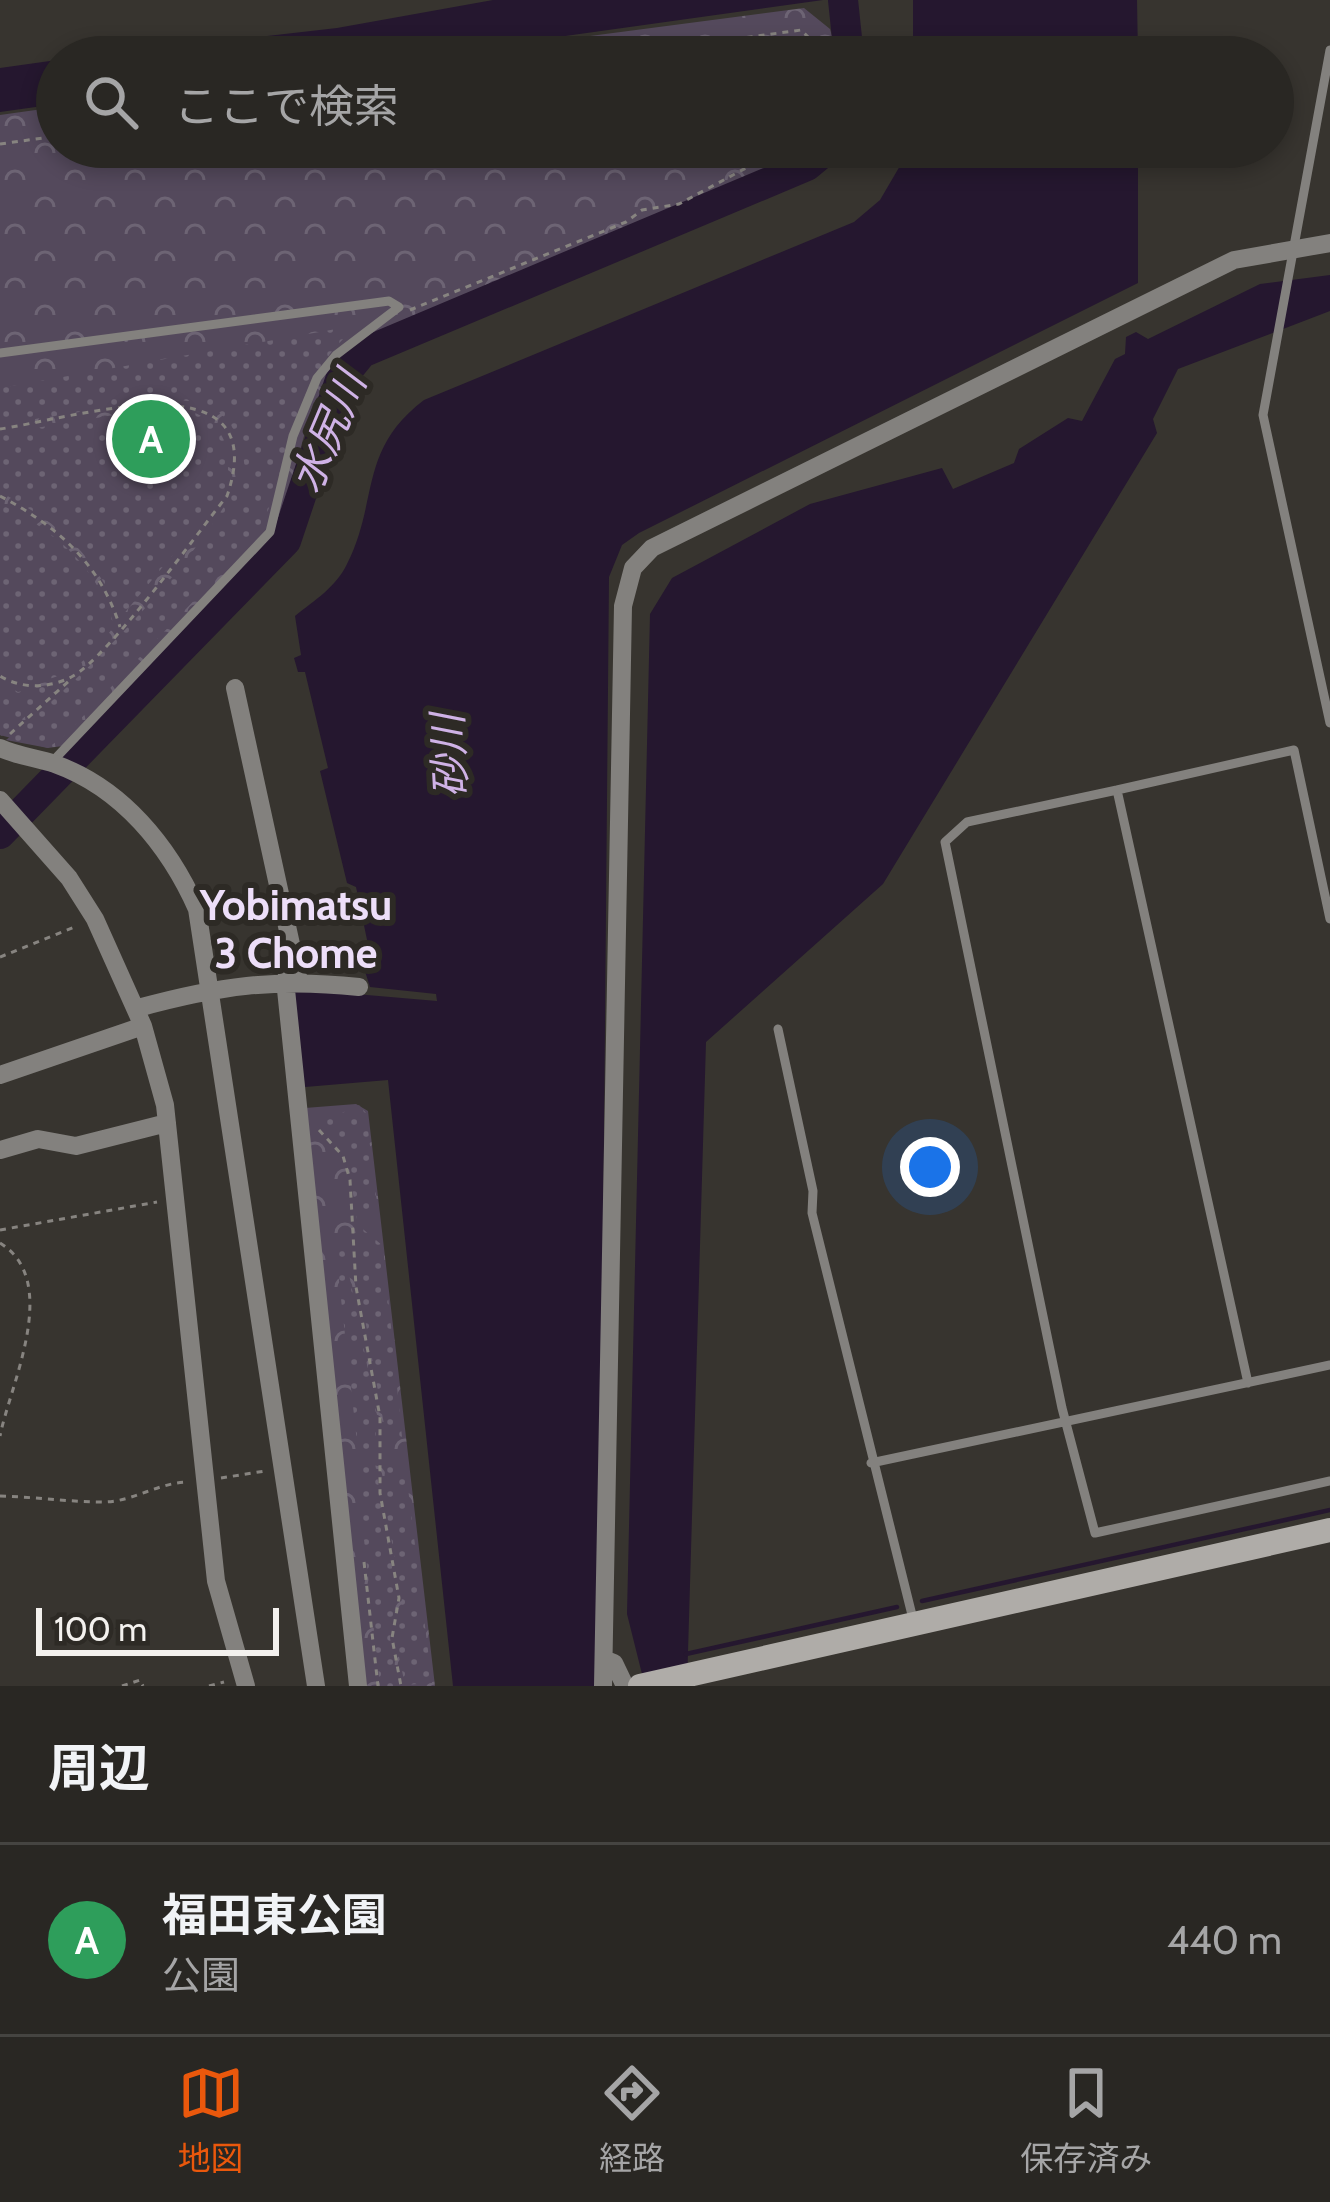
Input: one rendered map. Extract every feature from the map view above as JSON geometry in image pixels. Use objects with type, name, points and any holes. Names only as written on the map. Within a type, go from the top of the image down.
[{"type":"street","points":[[603,1686],[623,606],[633,568],[652,548],[1234,260],[1330,243]]},
{"type":"street","points":[[235,688],[292,980],[358,1686]]},
{"type":"street","points":[[0,746],[60,766],[130,811],[180,869],[197,909],[213,988],[316,1686]]},
{"type":"street","points":[[10,812],[69,878],[95,919],[141,1017],[167,1123],[177,1197],[216,1581],[246,1686]]},
{"type":"street","points":[[0,1075],[213,988],[292,980],[359,987]]},
{"type":"street","points":[[0,1150],[38,1139],[76,1146],[167,1123]]},
{"type":"street","points":[[640,1686],[912,1618],[1330,1530]]},
{"type":"street","points":[[604,1658],[614,1663],[625,1686]]},
{"type":"lane","points":[[1330,50],[1264,395],[1266,440],[1330,723]]},
{"type":"lane","points":[[0,353],[397,302],[397,314],[336,355],[317,379],[300,414],[270,532],[60,766]]},
{"type":"lane","points":[[1330,919],[1294,750],[967,822],[945,842],[1095,1533],[1330,1481]]},
{"type":"lane","points":[[1117,790],[1248,1383]]},
{"type":"lane","points":[[778,1029],[813,1191],[812,1213],[912,1618]]},
{"type":"lane","points":[[871,1463],[1330,1365]]},
{"type":"path","points":[[757,36],[801,30],[807,36]]},
{"type":"path","points":[[0,143],[36,139]]},
{"type":"path","points":[[397,314],[626,223],[642,209],[680,204],[746,168]]},
{"type":"path","points":[[0,430],[164,404],[201,407],[230,435],[237,467],[227,496],[121,627],[0,746]]},
{"type":"path","points":[[0,496],[62,532],[92,568],[121,627]]},
{"type":"path","points":[[0,676],[26,687],[74,676]]},
{"type":"path","points":[[0,957],[95,919]]},
{"type":"path","points":[[319,1130],[343,1156],[350,1180],[356,1287],[380,1417],[380,1493],[399,1598],[392,1638],[401,1686]]},
{"type":"path","points":[[0,1230],[177,1197]]},
{"type":"path","points":[[0,1243],[18,1262],[30,1316],[0,1436]]},
{"type":"path","points":[[0,1496],[105,1502],[126,1499],[161,1483],[284,1467]]},
{"type":"path","points":[[122,1686],[140,1680],[143,1686]]},
{"type":"green space","points":[[804,8],[832,36],[590,36]]},
{"type":"green space","points":[[36,110],[36,168],[770,168],[354,347],[313,404],[277,532],[78,744],[48,748],[0,735],[0,115]]},
{"type":"green space","points":[[342,328],[347,335],[327,357],[301,405],[258,534],[66,734],[48,748],[6,740],[105,651],[172,577],[202,539],[245,468],[239,440],[227,421],[212,408],[194,402],[151,401],[0,424],[0,388]]},
{"type":"green space","points":[[162,407],[197,414],[219,431],[228,474],[224,493],[122,616],[73,542],[0,492],[0,434]]},
{"type":"green space","points":[[0,504],[38,525],[71,552],[97,586],[114,626],[79,664],[49,679],[17,678],[0,670]]},
{"type":"green space","points":[[67,681],[0,735],[0,682],[18,692]]},
{"type":"green space","points":[[356,1104],[368,1111],[435,1686],[365,1686],[305,1108]]},
{"type":"green space","points":[[359,1105],[366,1113],[378,1211],[357,1219],[347,1155],[325,1121]]},
{"type":"green space","points":[[358,1225],[383,1246],[402,1437],[387,1441],[359,1286]]},
{"type":"green space","points":[[341,1234],[377,1415],[375,1449],[358,1451],[334,1236]]},
{"type":"green space","points":[[368,1457],[375,1463],[397,1598],[390,1638],[398,1686],[380,1686],[356,1466]]},
{"type":"green space","points":[[386,1460],[406,1472],[432,1683],[405,1685],[395,1638],[402,1598],[383,1493]]},
{"type":"water","points":[[493,0],[823,0],[565,36],[267,36]]},
{"type":"water","points":[[913,0],[1137,0],[1138,36],[913,36]]},
{"type":"water","points":[[36,63],[36,107],[0,112],[0,68]]},
{"type":"water","name":"砂川","points":[[899,168],[1138,168],[1138,283],[622,545],[609,577],[599,1686],[453,1686],[388,1080],[305,1087],[293,995],[297,989],[437,1001],[436,994],[370,987],[362,962],[371,959],[356,887],[347,883],[320,771],[328,768],[305,672],[298,672],[294,658],[301,655],[295,616],[342,572],[357,541],[379,457],[403,419],[424,400],[854,222],[880,200]]},
{"type":"water","points":[[1330,275],[1330,311],[1178,369],[1153,419],[1157,433],[883,884],[706,1042],[687,1686],[645,1686],[627,1614],[650,614],[672,578],[810,504],[942,468],[953,489],[1014,463],[1019,449],[1068,418],[1082,421],[1115,359],[1125,354],[1126,337],[1136,332],[1148,339],[1260,284]]},
{"type":"waterway","name":"水尻川","points":[[843,0],[847,36]]},
{"type":"waterway","name":"水尻川","points":[[0,834],[286,541],[340,380],[362,353],[802,168]]},
{"type":"waterway","points":[[922,1601],[1330,1510]]},
{"type":"waterway","points":[[686,1654],[897,1607]]},
{"type":"place","name":"福田東公園","points":[[151,439]]},
{"type":"district","name":"Yobimatsu 3 Chome","points":[[296,929]]}]
